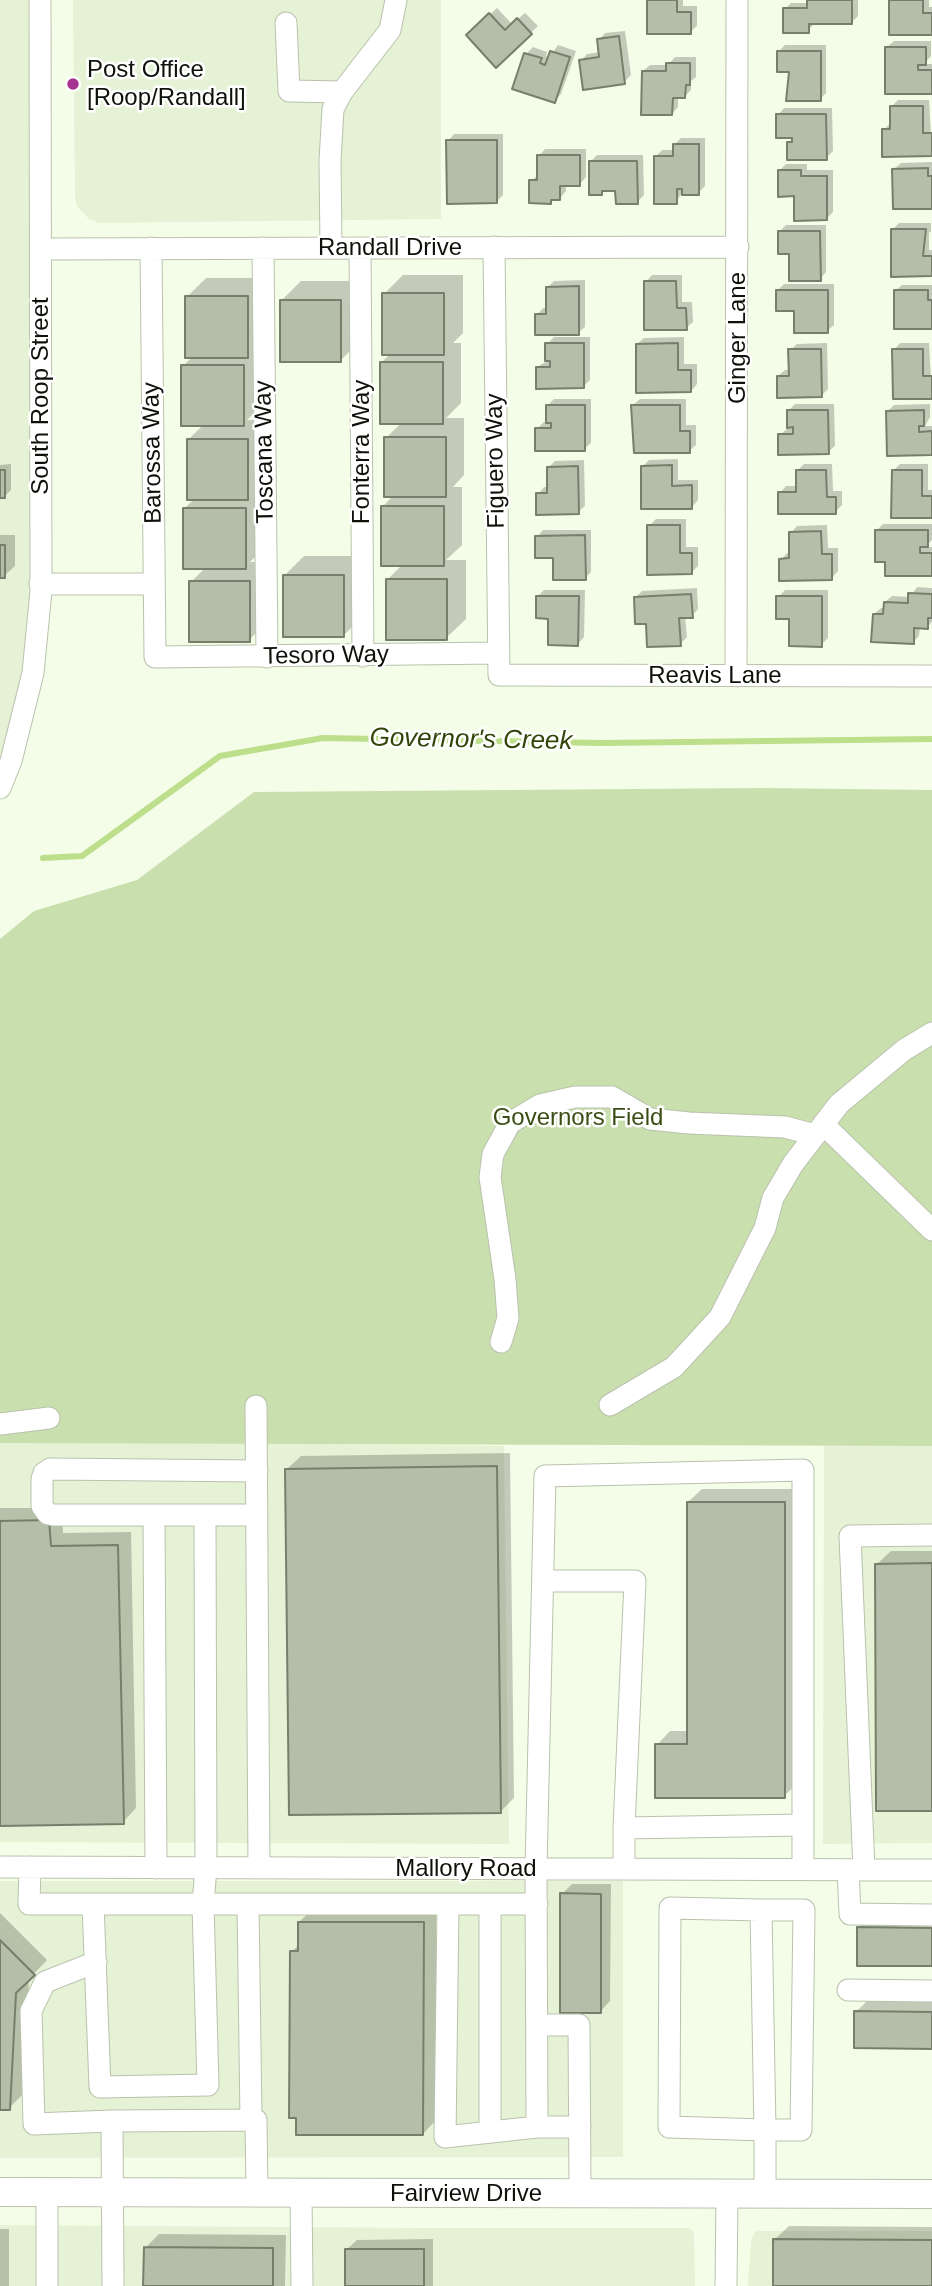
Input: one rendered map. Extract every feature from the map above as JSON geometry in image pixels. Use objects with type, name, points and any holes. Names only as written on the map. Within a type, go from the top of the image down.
[{"type":"main road","name":"Fairview Drive","points":[[0,2192],[932,2194]]},
{"type":"street","name":"South Roop Street","points":[[0,788],[11,761],[33,673],[40,584],[40,0]]},
{"type":"street","points":[[331,248],[330,161],[333,109],[342,92],[390,30],[396,0]]},
{"type":"street","name":"Ginger Lane","points":[[736,676],[737,0]]},
{"type":"street","points":[[286,23],[289,91],[342,92]]},
{"type":"street","name":"Figuero Way","points":[[494,247],[498,664]]},
{"type":"street","name":"Randall Drive","points":[[42,249],[738,247]]},
{"type":"street","name":"Barossa Way","points":[[150,248],[155,657]]},
{"type":"street","name":"Toscana Way","points":[[263,248],[267,657]]},
{"type":"street","name":"Fonterra Way","points":[[360,248],[363,656]]},
{"type":"street","points":[[40,584],[154,584]]},
{"type":"street","name":"Tesoro Way","points":[[155,657],[363,656],[498,664]]},
{"type":"street","name":"Reavis Lane","points":[[498,664],[736,676],[932,676]]},
{"type":"street","points":[[610,1405],[674,1367],[720,1317],[765,1228],[773,1198],[793,1164],[839,1104],[904,1050],[932,1033]]},
{"type":"street","points":[[501,1342],[509,1318],[490,1177],[493,1154],[510,1123],[540,1105],[575,1097],[612,1097],[650,1119],[819,1130],[932,1230]]},
{"type":"street","points":[[256,1406],[260,1868]]},
{"type":"street","points":[[0,1424],[49,1418]]},
{"type":"street","points":[[257,1471],[56,1469],[44,1473],[42,1506],[48,1514],[257,1515]]},
{"type":"street","points":[[537,2127],[536,1869],[545,1476],[803,1470],[803,1870]]},
{"type":"street","points":[[154,1515],[156,1868]]},
{"type":"street","points":[[93,1904],[100,2087],[208,2085],[203,1904],[206,1868],[205,1515]]},
{"type":"street","points":[[932,1535],[850,1536],[856,1870],[850,1914],[932,1915]]},
{"type":"street","points":[[543,1581],[635,1581],[624,1869]]},
{"type":"street","points":[[624,1828],[803,1825]]},
{"type":"street","name":"Mallory Road","points":[[0,1867],[932,1870]]},
{"type":"street","points":[[30,1867],[29,1904],[537,1904]]},
{"type":"street","points":[[248,1904],[250,2120]]},
{"type":"street","points":[[490,1904],[490,2132]]},
{"type":"street","points":[[448,1905],[446,2137],[537,2127],[580,2127]]},
{"type":"street","points":[[670,1908],[761,1910],[804,1910],[801,2130],[669,2127],[670,1908]]},
{"type":"street","points":[[761,1910],[765,2194]]},
{"type":"street","points":[[96,1962],[45,1982],[31,2011],[34,2124],[256,2120],[257,2194]]},
{"type":"street","points":[[848,1990],[932,1991]]},
{"type":"street","points":[[537,2025],[579,2025],[580,2193]]},
{"type":"street","points":[[112,2121],[113,2286]]},
{"type":"street","points":[[47,2193],[47,2286]]},
{"type":"street","points":[[301,2194],[302,2286]]},
{"type":"street","points":[[726,2286],[727,2194]]},
{"type":"shaded area","points":[[0,0],[40,0],[35,651],[0,775]]},
{"type":"shaded area","points":[[73,0],[441,0],[441,219],[99,223],[89,219],[77,206],[75,196]]},
{"type":"shaded area","points":[[0,1443],[504,1446],[509,1844],[0,1842]]},
{"type":"shaded area","points":[[824,1446],[932,1446],[932,1843],[823,1844]]},
{"type":"shaded area","points":[[0,1881],[623,1881],[623,2157],[0,2158]]},
{"type":"shaded area","points":[[0,2225],[689,2228],[694,2232],[695,2286],[0,2286]]},
{"type":"shaded area","points":[[756,2231],[932,2231],[932,2286],[748,2286],[751,2240]]},
{"type":"green space","name":"Governors Field","points":[[763,788],[932,790],[932,1446],[0,1443],[0,939],[34,911],[137,880],[254,792]]},
{"type":"building","points":[[647,0],[677,0],[677,12],[691,12],[691,34],[647,34]]},
{"type":"building","points":[[807,0],[852,0],[852,24],[809,24],[809,33],[783,33],[783,8],[807,8]]},
{"type":"building","points":[[889,0],[923,0],[923,13],[932,13],[932,35],[889,35]]},
{"type":"building","points":[[489,13],[505,30],[517,18],[532,34],[496,68],[466,35]]},
{"type":"building","points":[[619,36],[625,84],[583,90],[579,60],[599,57],[597,39]]},
{"type":"building","points":[[885,47],[926,47],[926,65],[918,65],[918,70],[932,70],[932,94],[885,94]]},
{"type":"building","points":[[550,51],[570,57],[555,103],[512,89],[524,53],[542,58],[540,63],[545,65]]},
{"type":"building","points":[[777,51],[821,51],[821,101],[786,101],[789,72],[777,72]]},
{"type":"building","points":[[666,63],[690,63],[690,85],[686,85],[685,98],[673,98],[672,115],[641,115],[642,71],[666,71]]},
{"type":"building","points":[[890,106],[923,106],[923,133],[932,133],[932,156],[882,157],[882,129],[890,129]]},
{"type":"building","points":[[776,114],[826,114],[827,160],[787,160],[787,142],[792,142],[792,138],[776,138]]},
{"type":"building","points":[[446,140],[497,140],[497,203],[447,204]]},
{"type":"building","points":[[673,144],[699,144],[699,195],[682,195],[682,189],[677,189],[677,204],[654,204],[654,156],[673,156]]},
{"type":"building","points":[[537,155],[580,155],[580,186],[560,186],[560,200],[551,200],[551,204],[529,203],[529,180],[537,180]]},
{"type":"building","points":[[589,161],[637,161],[638,204],[616,204],[615,191],[589,195]]},
{"type":"building","points":[[928,168],[928,176],[932,176],[932,209],[893,209],[892,169]]},
{"type":"building","points":[[778,170],[801,170],[801,176],[827,176],[827,220],[794,221],[794,196],[778,197]]},
{"type":"building","points":[[891,229],[926,229],[923,256],[932,256],[932,276],[891,277]]},
{"type":"building","points":[[778,231],[820,231],[821,281],[789,281],[789,254],[778,254]]},
{"type":"building","points":[[644,281],[676,281],[677,308],[686,308],[687,330],[644,330]]},
{"type":"building","points":[[579,286],[579,335],[535,335],[535,314],[546,314],[546,287]]},
{"type":"building","points":[[776,290],[828,290],[828,333],[794,333],[794,311],[776,311]]},
{"type":"building","points":[[894,290],[928,290],[928,300],[932,300],[932,329],[894,329]]},
{"type":"building","points":[[382,293],[444,293],[444,355],[382,355]]},
{"type":"building","points":[[185,296],[248,296],[248,358],[185,358]]},
{"type":"building","points":[[280,300],[341,300],[341,362],[280,362]]},
{"type":"building","points":[[545,343],[584,343],[584,388],[536,389],[536,367],[550,367],[550,361],[545,361]]},
{"type":"building","points":[[678,343],[678,370],[691,370],[691,392],[636,393],[636,344]]},
{"type":"building","points":[[788,349],[821,349],[822,397],[777,398],[777,376],[789,376]]},
{"type":"building","points":[[892,349],[923,349],[923,376],[932,376],[932,399],[893,399]]},
{"type":"building","points":[[380,362],[443,362],[443,424],[380,424]]},
{"type":"building","points":[[181,365],[244,365],[244,426],[181,426]]},
{"type":"building","points":[[546,405],[585,405],[585,451],[535,451],[535,428],[551,428],[551,423],[546,423]]},
{"type":"building","points":[[631,405],[680,405],[680,431],[690,431],[690,453],[634,453]]},
{"type":"building","points":[[787,410],[828,410],[829,454],[778,455],[778,434],[793,434],[793,427],[787,428]]},
{"type":"building","points":[[924,410],[924,426],[919,426],[919,432],[932,431],[932,455],[887,456],[886,411]]},
{"type":"building","points":[[384,437],[446,437],[446,497],[384,497]]},
{"type":"building","points":[[187,439],[248,439],[248,500],[187,500]]},
{"type":"building","points":[[672,465],[672,486],[692,485],[692,509],[641,509],[641,466]]},
{"type":"building","points":[[578,466],[579,514],[536,515],[536,493],[547,493],[547,467]]},
{"type":"building","points":[[0,470],[5,470],[5,498],[0,498]]},
{"type":"building","points":[[796,470],[826,470],[827,497],[836,497],[836,514],[778,514],[778,492],[796,492]]},
{"type":"building","points":[[892,470],[922,470],[922,496],[932,496],[932,518],[891,518]]},
{"type":"building","points":[[381,506],[444,506],[444,566],[381,566]]},
{"type":"building","points":[[183,508],[246,508],[246,569],[183,569]]},
{"type":"building","points":[[647,525],[680,525],[680,553],[692,553],[692,574],[647,575]]},
{"type":"building","points":[[875,530],[928,530],[928,547],[920,547],[920,553],[932,553],[932,576],[885,576],[885,562],[875,562]]},
{"type":"building","points":[[821,531],[822,554],[832,554],[832,580],[779,581],[779,559],[789,558],[789,532]]},
{"type":"building","points":[[585,535],[586,580],[553,580],[553,558],[535,558],[535,536]]},
{"type":"building","points":[[0,545],[5,545],[5,578],[0,578]]},
{"type":"building","points":[[283,575],[344,575],[344,637],[283,637]]},
{"type":"building","points":[[386,579],[447,579],[447,640],[386,640]]},
{"type":"building","points":[[189,581],[250,581],[250,642],[189,642]]},
{"type":"building","points":[[908,593],[932,594],[932,618],[928,618],[928,629],[914,628],[914,644],[871,642],[873,614],[883,614],[884,602],[908,603]]},
{"type":"building","points":[[691,594],[693,618],[679,618],[681,646],[647,647],[646,624],[635,624],[634,597]]},
{"type":"building","points":[[536,596],[579,596],[578,646],[548,645],[548,619],[536,618]]},
{"type":"building","points":[[776,596],[822,596],[822,647],[789,646],[789,619],[776,619]]},
{"type":"building","points":[[497,1466],[501,1813],[289,1815],[285,1469]]},
{"type":"building","points":[[687,1502],[785,1502],[785,1798],[655,1798],[655,1744],[687,1744]]},
{"type":"building","points":[[49,1520],[51,1546],[118,1545],[124,1824],[0,1826],[0,1521]]},
{"type":"building","points":[[932,1563],[932,1811],[876,1811],[875,1564]]},
{"type":"building","points":[[560,1893],[601,1894],[601,2013],[560,2013]]},
{"type":"building","points":[[298,1922],[424,1922],[423,2135],[296,2135],[296,2118],[289,2118],[290,1951],[298,1951]]},
{"type":"building","points":[[857,1927],[932,1928],[932,1966],[857,1966]]},
{"type":"building","points":[[0,1940],[35,1975],[16,1993],[10,2110],[0,2110]]},
{"type":"building","points":[[854,2011],[932,2012],[932,2049],[854,2048]]},
{"type":"building","points":[[773,2239],[932,2240],[932,2286],[773,2286]]},
{"type":"building","points":[[144,2247],[273,2248],[273,2286],[143,2286]]},
{"type":"building","points":[[345,2249],[424,2249],[424,2286],[345,2286]]},
{"type":"waterway","name":"Governor's Creek","points":[[43,858],[82,856],[220,756],[323,738],[603,743],[932,739]]},
{"type":"place","name":"Post Office [Roop/Randall]","points":[[73,84]]}]
